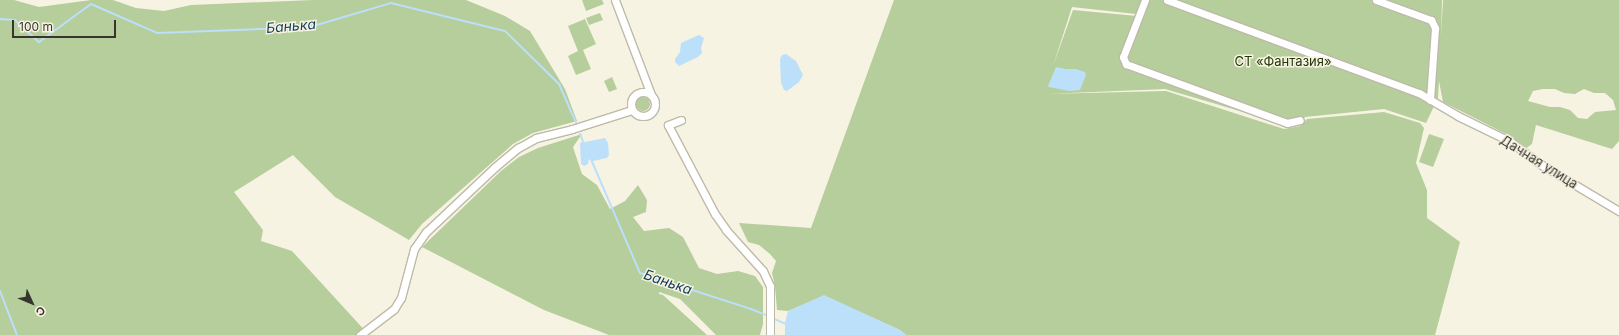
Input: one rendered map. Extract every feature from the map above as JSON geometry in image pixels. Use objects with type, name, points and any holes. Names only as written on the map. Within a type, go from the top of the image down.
[{"type":"street","points":[[614,0],[651,94],[655,105],[650,114],[640,116],[632,110],[631,102],[637,94],[644,92],[651,94]]},
{"type":"street","points":[[1145,0],[1123,57],[1126,64],[1287,124],[1300,120]]},
{"type":"street","name":"Дачная улица","points":[[1167,0],[1419,93],[1458,116],[1511,142],[1542,165],[1619,211]]},
{"type":"street","points":[[1376,0],[1431,20],[1435,28],[1430,100]]},
{"type":"street","points":[[360,335],[394,309],[401,298],[414,249],[426,232],[495,167],[518,148],[536,138],[572,129],[632,110]]},
{"type":"street","points":[[680,120],[668,125],[715,214],[726,230],[763,272],[770,286],[770,335]]},
{"type":"green space","points":[[0,0],[14,0],[39,7],[91,0],[113,0],[136,8],[164,11],[191,5],[313,0],[466,0],[505,16],[530,31],[565,89],[577,121],[533,133],[513,144],[422,224],[409,240],[335,197],[293,155],[234,192],[263,230],[261,241],[292,251],[369,335],[0,335]]},
{"type":"green space","points":[[582,0],[602,0],[604,4],[586,11]]},
{"type":"green space","name":"СТ «Фантазия»","points":[[894,0],[1442,0],[1441,37],[1443,0],[1619,0],[1619,141],[1612,149],[1536,125],[1532,144],[1525,149],[1510,136],[1443,102],[1439,81],[1438,98],[1426,123],[1384,109],[1305,117],[1299,125],[1287,125],[1165,89],[1045,94],[1166,91],[1284,129],[1300,126],[1307,119],[1384,112],[1420,123],[1424,128],[1416,163],[1427,190],[1427,218],[1460,242],[1435,335],[906,335],[900,330],[824,296],[788,311],[777,310],[772,273],[776,261],[759,245],[748,242],[739,223],[811,228]],"holes":[[[1072,7],[1136,14],[1137,16],[1073,10],[1053,66]],[[1555,89],[1564,93],[1575,94],[1584,89],[1594,93],[1605,93],[1613,100],[1616,110],[1595,112],[1587,119],[1578,118],[1570,110],[1560,107],[1550,107],[1528,101],[1533,91]]]},
{"type":"green space","points":[[600,13],[603,20],[589,25],[586,18]]},
{"type":"green space","points":[[585,19],[596,44],[583,50],[591,69],[576,75],[568,56],[578,51],[568,26]]},
{"type":"green space","points":[[612,77],[617,89],[609,92],[604,81]]},
{"type":"green space","points":[[643,97],[648,99],[650,104],[648,109],[643,111],[638,109],[636,104],[638,99]]},
{"type":"green space","points":[[582,134],[573,147],[582,174],[597,185],[610,209],[625,201],[638,185],[647,200],[646,212],[633,217],[644,231],[669,228],[683,237],[699,268],[717,274],[738,271],[755,276],[763,287],[763,324],[760,335],[716,335],[680,299],[659,292],[659,294],[663,295],[707,335],[609,335],[544,310],[422,247],[501,171],[519,157],[538,148]]},
{"type":"green space","points":[[1429,134],[1444,139],[1433,167],[1419,162]]},
{"type":"water","points":[[699,35],[704,38],[701,48],[702,53],[698,57],[679,66],[675,62],[675,59],[680,52],[681,43]]},
{"type":"water","points":[[786,54],[796,61],[803,75],[799,82],[787,91],[784,90],[781,83],[780,59],[782,55]]},
{"type":"water","points":[[1056,67],[1076,69],[1085,72],[1086,75],[1080,90],[1069,91],[1049,87],[1048,86]]},
{"type":"water","points":[[605,138],[608,143],[609,155],[607,158],[593,161],[589,159],[588,164],[584,166],[581,164],[580,143]]},
{"type":"water","points":[[824,295],[900,330],[906,335],[785,335],[785,323],[788,311]]},
{"type":"waterway","name":"Банька","points":[[0,19],[15,20],[39,42],[91,4],[157,33],[310,27],[391,3],[505,31],[559,84],[577,125]]},
{"type":"waterway","name":"Банька","points":[[580,134],[584,144]]},
{"type":"waterway","name":"Банька","points":[[590,157],[640,273],[751,309],[768,316]]},
{"type":"waterway","points":[[0,291],[17,335]]},
{"type":"waterway","name":"Банька","points":[[772,318],[786,324]]}]
